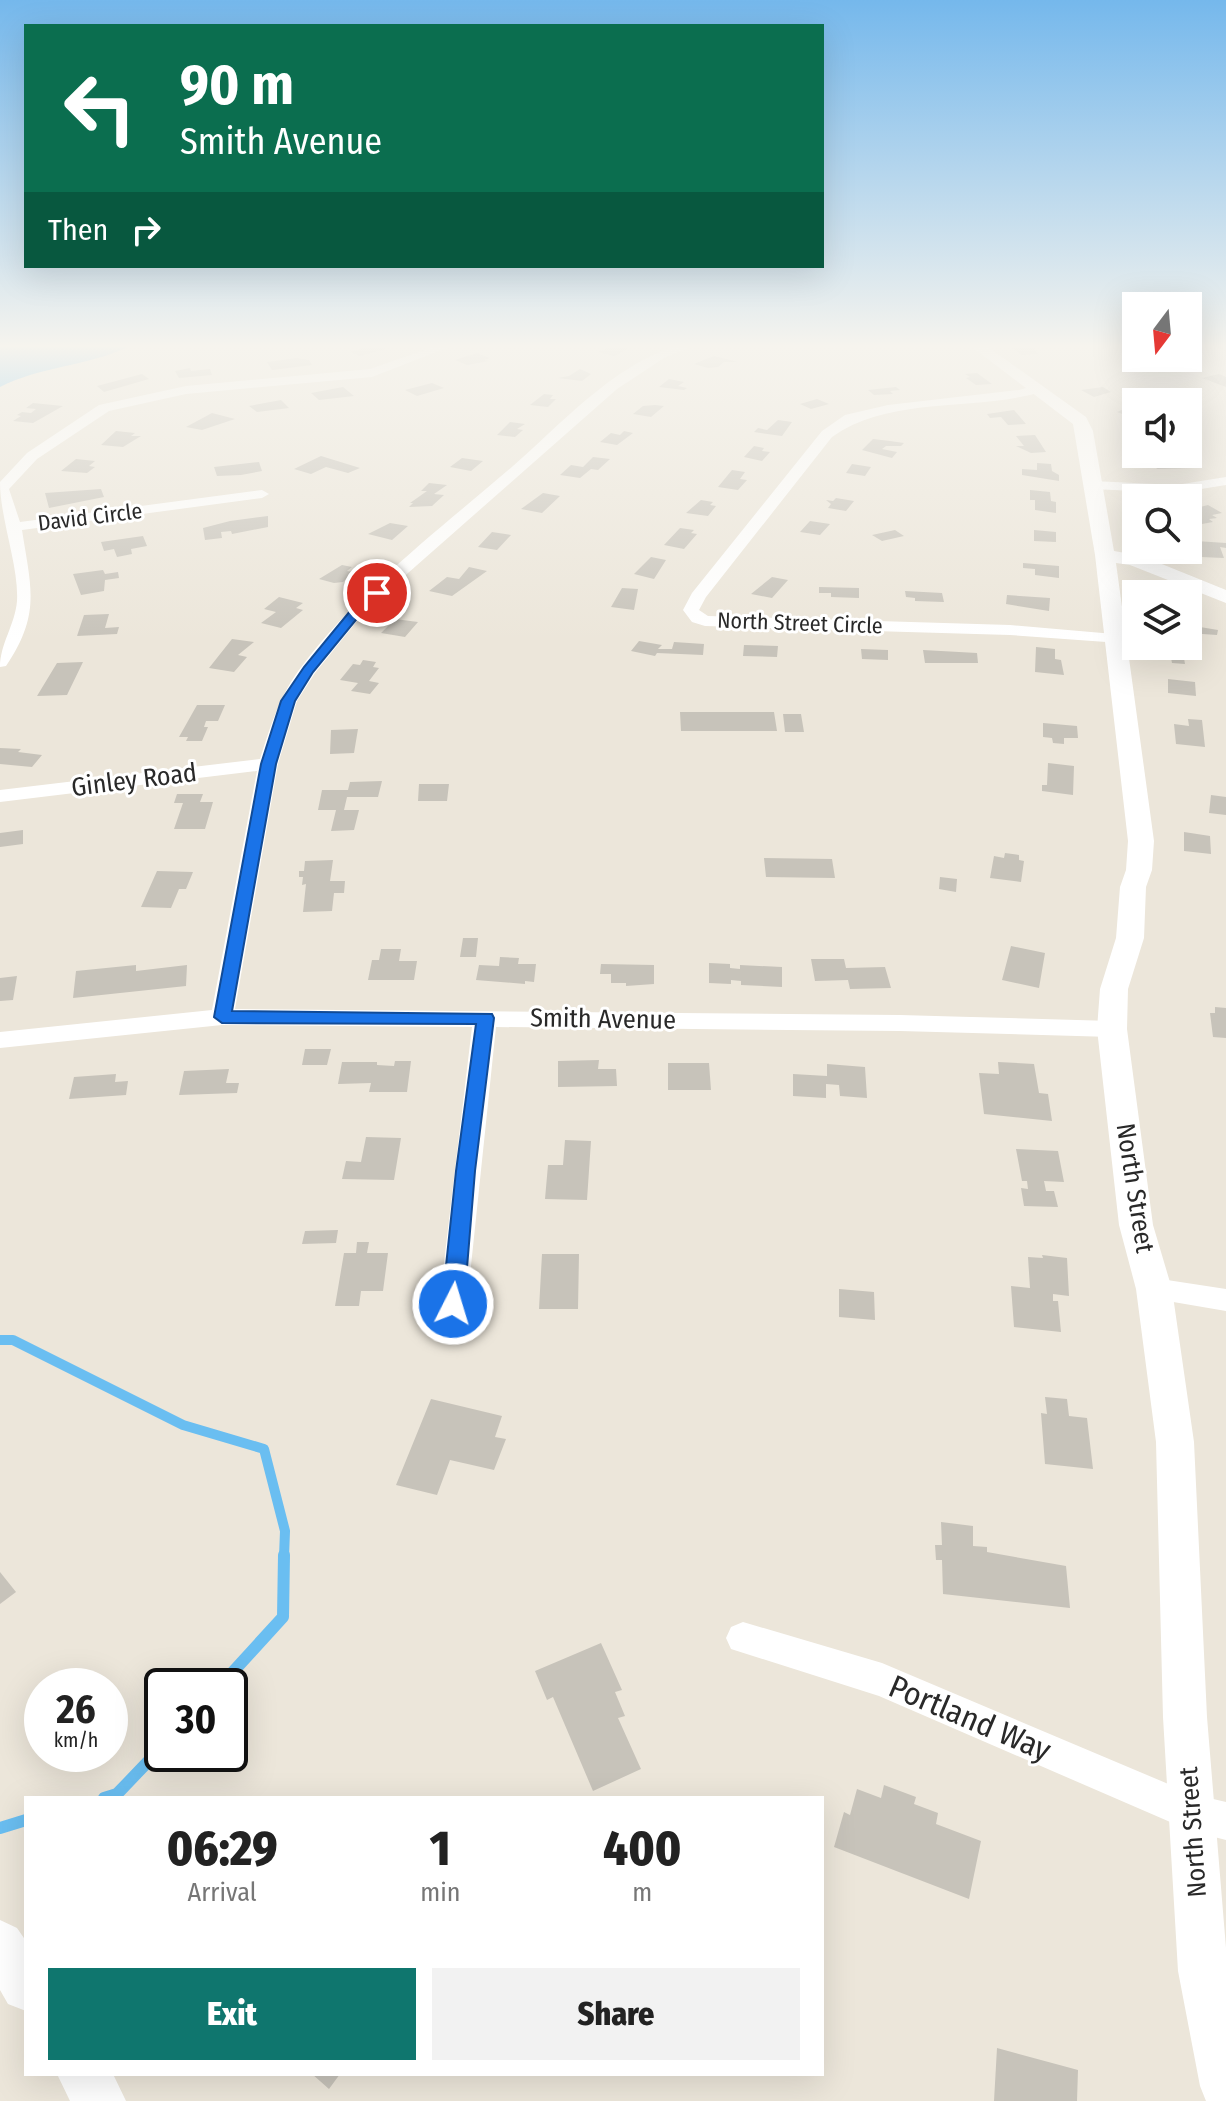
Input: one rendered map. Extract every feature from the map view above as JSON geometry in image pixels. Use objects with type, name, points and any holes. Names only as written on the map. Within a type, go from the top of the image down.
[{"type":"street","points":[[0,662],[15,640],[25,600],[14,527],[2,489],[32,456],[48,445]]},
{"type":"street","points":[[222,1017],[268,764],[288,701],[308,670],[360,607],[545,445]]},
{"type":"street","name":"North Street Circle","points":[[818,445],[698,596],[691,610],[705,621],[1010,630],[1114,639]]},
{"type":"street","name":"North Street","points":[[1085,445],[1105,555],[1141,841],[1139,870],[1133,887],[1130,938],[1114,989],[1112,1029],[1136,1225],[1154,1289],[1175,1442],[1209,1816],[1203,1971],[1226,2086]]},
{"type":"street","points":[[1093,485],[1176,489],[1226,481]]},
{"type":"street","name":"David Circle","points":[[14,527],[262,494]]},
{"type":"street","points":[[1105,555],[1135,560],[1226,597]]},
{"type":"street","name":"Ginley Road","points":[[0,796],[268,764]]},
{"type":"street","name":"Smith Avenue","points":[[0,1040],[222,1017],[900,1023],[1112,1029]]},
{"type":"street","points":[[453,1304],[485,1018]]},
{"type":"street","points":[[1154,1289],[1226,1300]]},
{"type":"street","name":"Portland Way","points":[[743,1638],[882,1680],[1209,1816]]},
{"type":"street","points":[[0,1945],[24,1983]]},
{"type":"street","points":[[84,2076],[100,2101]]},
{"type":"building","points":[[867,445],[902,445],[882,449],[897,452],[892,458],[862,450]]},
{"type":"building","points":[[1042,445],[1046,452],[1031,453],[1016,446]]},
{"type":"building","points":[[754,446],[770,452],[762,461],[744,457]]},
{"type":"building","points":[[321,456],[360,468],[348,473],[326,467],[311,474],[294,469]]},
{"type":"building","points":[[593,457],[610,459],[598,470],[591,469],[580,478],[560,475],[571,465],[583,467]]},
{"type":"building","points":[[462,458],[483,461],[471,471],[450,467]]},
{"type":"building","points":[[76,459],[95,461],[89,466],[95,467],[87,473],[61,471]]},
{"type":"building","points":[[259,462],[262,471],[241,475],[217,476],[214,467]]},
{"type":"building","points":[[1037,463],[1051,464],[1052,471],[1059,475],[1059,481],[1022,475],[1022,469],[1037,470]]},
{"type":"building","points":[[852,464],[871,467],[865,476],[846,473]]},
{"type":"building","points":[[732,470],[745,472],[740,479],[747,480],[738,490],[718,487]]},
{"type":"building","points":[[429,483],[447,485],[434,494],[444,495],[432,506],[409,507],[427,491],[421,491]]},
{"type":"building","points":[[101,489],[104,497],[49,508],[45,493]]},
{"type":"building","points":[[1030,490],[1050,492],[1051,501],[1056,502],[1056,513],[1035,510],[1035,500],[1030,500]]},
{"type":"building","points":[[543,493],[560,496],[542,513],[521,509]]},
{"type":"building","points":[[701,500],[713,502],[710,505],[716,506],[708,516],[686,513]]},
{"type":"building","points":[[826,500],[854,501],[846,511],[828,508],[831,504]]},
{"type":"building","points":[[1208,505],[1222,513],[1212,515],[1217,518],[1209,519],[1213,522],[1202,524],[1202,506]]},
{"type":"building","points":[[268,516],[268,527],[232,534],[231,531],[221,532],[222,538],[205,540],[203,528]]},
{"type":"building","points":[[810,521],[830,524],[820,535],[800,532]]},
{"type":"building","points":[[390,523],[408,526],[392,540],[368,534]]},
{"type":"building","points":[[680,528],[694,530],[691,533],[697,534],[684,549],[664,545]]},
{"type":"building","points":[[895,530],[904,536],[882,541],[872,535]]},
{"type":"building","points":[[1034,530],[1056,532],[1056,542],[1034,541]]},
{"type":"building","points":[[492,532],[511,535],[497,550],[478,547]]},
{"type":"building","points":[[143,536],[147,546],[131,549],[132,554],[117,557],[114,549],[104,551],[101,542]]},
{"type":"building","points":[[1202,541],[1226,543],[1226,548],[1220,547],[1224,558],[1202,557]]},
{"type":"building","points":[[651,557],[666,560],[654,579],[634,574]]},
{"type":"building","points":[[1023,563],[1059,566],[1059,578],[1035,575],[1035,569],[1023,568]]},
{"type":"building","points":[[342,565],[352,567],[347,571],[354,572],[343,582],[319,579]]},
{"type":"building","points":[[469,567],[487,571],[452,596],[429,591],[447,577],[459,579]]},
{"type":"building","points":[[103,570],[105,574],[118,572],[119,578],[105,580],[104,591],[81,595],[73,574]]},
{"type":"building","points":[[772,577],[788,580],[772,598],[751,594]]},
{"type":"building","points":[[819,587],[859,588],[859,598],[831,597],[831,593],[819,593]]},
{"type":"building","points":[[622,588],[638,589],[634,610],[611,607]]},
{"type":"building","points":[[905,591],[942,593],[944,602],[915,601],[915,598],[906,597]]},
{"type":"building","points":[[1007,595],[1050,598],[1049,611],[1006,604]]},
{"type":"building","points":[[279,597],[303,603],[296,608],[303,610],[281,628],[261,623],[276,612],[264,609]]},
{"type":"building","points":[[109,614],[105,628],[119,627],[117,634],[77,636],[84,615]]},
{"type":"building","points":[[395,619],[418,622],[405,637],[381,633]]},
{"type":"building","points":[[1202,627],[1218,630],[1217,635],[1202,634]]},
{"type":"building","points":[[232,639],[254,642],[238,655],[247,657],[234,672],[209,668]]},
{"type":"building","points":[[639,641],[662,645],[658,649],[672,649],[674,642],[704,644],[703,655],[657,653],[655,656],[631,651]]},
{"type":"building","points":[[744,645],[778,646],[777,657],[743,656]]},
{"type":"building","points":[[1036,647],[1055,649],[1055,659],[1061,660],[1064,675],[1035,672]]},
{"type":"building","points":[[861,649],[888,650],[888,660],[862,659]]},
{"type":"building","points":[[923,650],[977,653],[978,663],[925,663]]},
{"type":"building","points":[[363,660],[376,662],[373,667],[379,668],[369,681],[379,683],[370,694],[351,691],[358,683],[340,680],[353,664],[360,665]]},
{"type":"building","points":[[1171,660],[1184,660],[1185,664],[1172,663]]},
{"type":"building","points":[[83,662],[67,695],[37,696],[57,663]]},
{"type":"building","points":[[1168,679],[1195,682],[1196,696],[1168,693]]},
{"type":"building","points":[[197,705],[225,705],[218,721],[206,721],[204,727],[208,727],[202,741],[186,741],[188,737],[179,737]]},
{"type":"building","points":[[680,712],[774,712],[777,731],[681,731]]},
{"type":"building","points":[[783,714],[801,714],[804,732],[785,732]]},
{"type":"building","points":[[1188,719],[1202,720],[1205,747],[1176,744],[1174,724],[1189,726]]},
{"type":"building","points":[[1043,723],[1077,726],[1078,738],[1064,738],[1064,744],[1053,743],[1052,738],[1043,737]]},
{"type":"building","points":[[358,729],[354,753],[330,754],[331,730]]},
{"type":"building","points":[[0,748],[21,749],[18,752],[42,755],[32,767],[0,764]]},
{"type":"building","points":[[1048,763],[1074,766],[1073,795],[1042,791],[1042,785],[1047,785]]},
{"type":"building","points":[[382,781],[378,797],[347,797],[344,810],[359,810],[354,830],[331,831],[336,810],[318,810],[322,790],[348,790],[350,782]]},
{"type":"building","points":[[419,784],[449,784],[447,801],[418,801]]},
{"type":"building","points":[[177,794],[203,794],[200,802],[213,802],[205,829],[174,829],[183,803],[174,803]]},
{"type":"building","points":[[1211,795],[1226,797],[1226,815],[1209,813]]},
{"type":"building","points":[[23,830],[23,844],[0,847],[0,833]]},
{"type":"building","points":[[1184,832],[1210,836],[1211,854],[1184,851]]},
{"type":"building","points":[[1005,853],[1019,855],[1019,860],[1024,861],[1021,882],[990,878],[994,856],[1004,858]]},
{"type":"building","points":[[764,858],[832,859],[835,878],[766,877]]},
{"type":"building","points":[[333,860],[330,881],[345,881],[344,893],[334,893],[332,911],[303,912],[306,884],[302,885],[303,877],[299,877],[299,871],[304,871],[305,861]]},
{"type":"building","points":[[157,871],[193,872],[186,889],[179,889],[171,908],[141,907]]},
{"type":"building","points":[[940,877],[957,879],[956,892],[939,889]]},
{"type":"building","points":[[463,938],[478,938],[476,957],[460,957]]},
{"type":"building","points":[[1011,946],[1045,953],[1039,988],[1002,980]]},
{"type":"building","points":[[381,949],[401,949],[399,961],[417,961],[414,980],[368,980],[372,960],[379,960]]},
{"type":"building","points":[[500,957],[519,958],[518,964],[536,964],[534,982],[476,980],[479,965],[499,966]]},
{"type":"building","points":[[811,959],[844,959],[846,968],[885,967],[891,988],[850,989],[848,980],[815,981]]},
{"type":"building","points":[[709,963],[730,964],[730,968],[740,969],[740,965],[782,967],[782,987],[741,985],[741,981],[731,980],[731,984],[709,983]]},
{"type":"building","points":[[601,964],[654,965],[654,984],[626,986],[626,983],[611,983],[611,974],[600,974]]},
{"type":"building","points":[[136,965],[136,971],[187,965],[186,986],[73,998],[76,971]]},
{"type":"building","points":[[17,976],[13,1000],[0,1001],[0,978]]},
{"type":"building","points":[[1215,1007],[1226,1008],[1226,1038],[1213,1037],[1210,1013],[1215,1013]]},
{"type":"building","points":[[305,1049],[331,1049],[327,1065],[302,1065]]},
{"type":"building","points":[[599,1060],[598,1069],[616,1069],[617,1086],[558,1087],[558,1061]]},
{"type":"building","points":[[395,1061],[411,1061],[407,1092],[369,1092],[371,1083],[338,1084],[342,1062],[377,1062],[377,1065],[394,1066]]},
{"type":"building","points":[[998,1062],[1034,1064],[1039,1093],[1048,1094],[1052,1121],[984,1114],[979,1073],[999,1074]]},
{"type":"building","points":[[668,1063],[709,1063],[711,1090],[668,1090]]},
{"type":"building","points":[[827,1064],[865,1067],[867,1098],[840,1096],[839,1085],[826,1084],[826,1098],[793,1096],[793,1074],[827,1076]]},
{"type":"building","points":[[229,1069],[226,1083],[239,1083],[237,1093],[179,1095],[184,1071]]},
{"type":"building","points":[[116,1074],[115,1082],[128,1081],[126,1095],[69,1099],[74,1077]]},
{"type":"building","points":[[366,1137],[401,1138],[394,1180],[342,1179],[346,1161],[361,1162]]},
{"type":"building","points":[[565,1140],[591,1141],[587,1200],[545,1199],[548,1165],[563,1165]]},
{"type":"building","points":[[1016,1149],[1058,1151],[1064,1182],[1044,1181],[1046,1191],[1054,1191],[1058,1207],[1024,1206],[1021,1188],[1028,1189],[1027,1181],[1022,1181]]},
{"type":"building","points":[[338,1230],[336,1243],[302,1244],[305,1231]]},
{"type":"building","points":[[357,1242],[369,1242],[367,1253],[388,1253],[383,1291],[361,1291],[359,1306],[335,1306],[344,1253],[356,1253]]},
{"type":"building","points":[[542,1254],[579,1254],[578,1309],[539,1309]]},
{"type":"building","points":[[1042,1255],[1067,1258],[1069,1296],[1053,1294],[1053,1301],[1058,1301],[1061,1332],[1014,1327],[1011,1286],[1030,1288],[1028,1257],[1043,1258]]},
{"type":"building","points":[[839,1289],[874,1292],[875,1320],[839,1317]]},
{"type":"building","points":[[1045,1397],[1067,1399],[1069,1416],[1087,1418],[1093,1469],[1045,1464],[1041,1413],[1047,1414]]},
{"type":"building","points":[[431,1399],[502,1416],[495,1437],[506,1439],[494,1470],[450,1460],[437,1495],[396,1485]]},
{"type":"building","points":[[941,1522],[973,1526],[973,1546],[987,1547],[987,1552],[1066,1566],[1070,1608],[943,1594],[942,1560],[936,1560],[935,1545],[942,1545]]},
{"type":"building","points":[[0,1572],[16,1592],[0,1604]]},
{"type":"building","points":[[601,1643],[622,1690],[615,1692],[625,1716],[618,1718],[641,1769],[593,1791],[553,1697],[547,1700],[535,1671]]},
{"type":"building","points":[[884,1785],[916,1797],[914,1804],[938,1813],[936,1824],[981,1841],[969,1899],[834,1847],[844,1812],[850,1815],[857,1789],[881,1798]]},
{"type":"building","points":[[997,2048],[1078,2070],[1077,2101],[994,2101]]},
{"type":"building","points":[[314,2076],[339,2076],[329,2089]]},
{"type":"waterway","points":[[0,1340],[13,1340],[183,1425],[264,1449],[285,1531],[284,1557]]},
{"type":"waterway","points":[[236,1668],[283,1617],[284,1555]]},
{"type":"waterway","points":[[110,1796],[117,1794],[144,1766]]},
{"type":"waterway","points":[[0,1828],[24,1821]]},
{"type":"route","points":[[377,593],[360,607],[308,670],[288,701],[268,764],[222,1017],[485,1018],[453,1304]]}]
